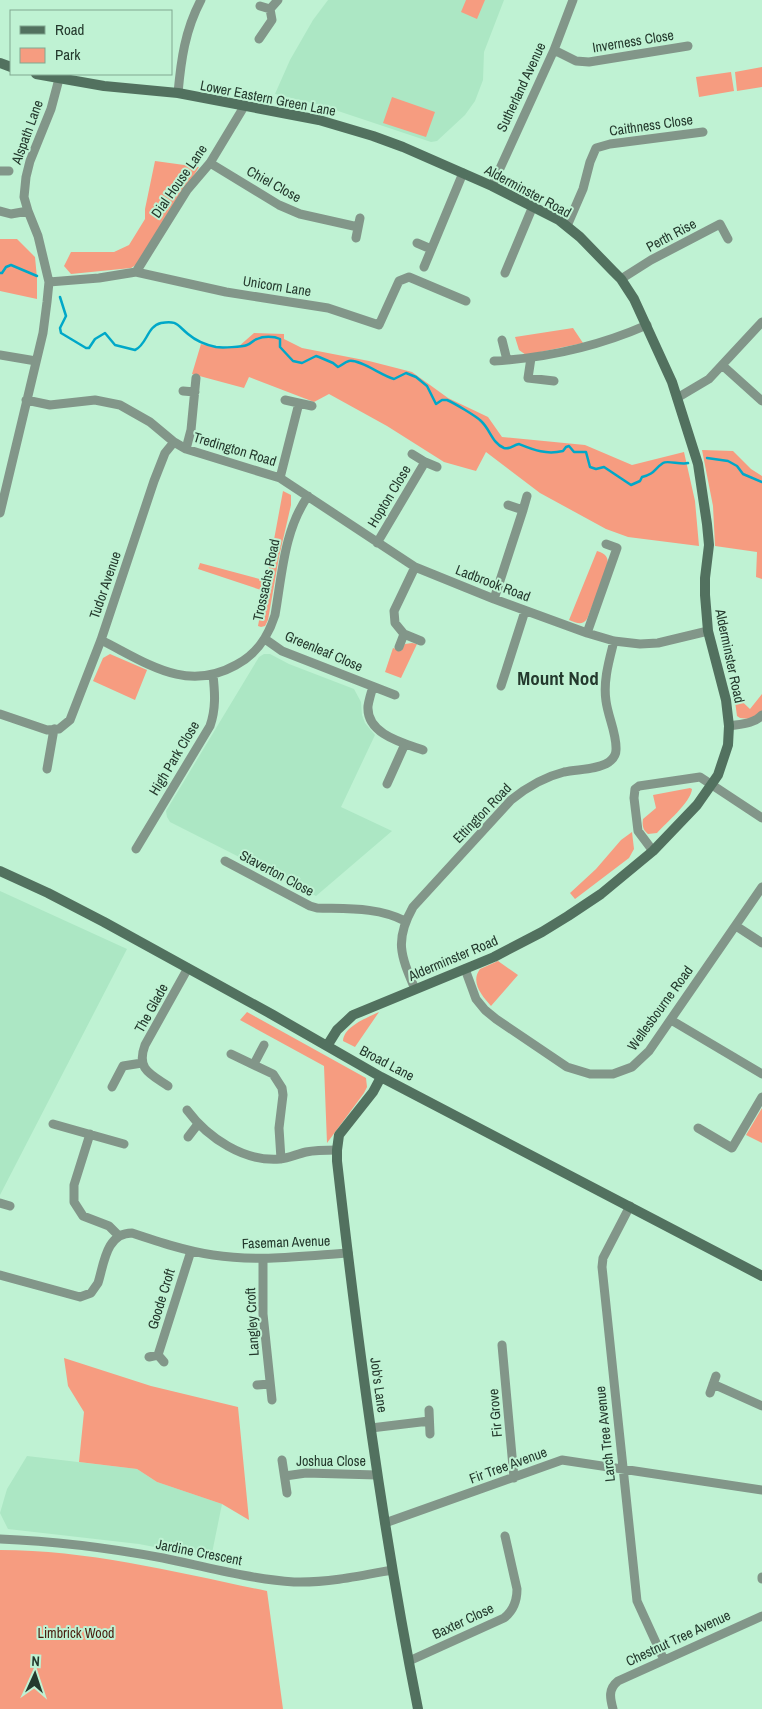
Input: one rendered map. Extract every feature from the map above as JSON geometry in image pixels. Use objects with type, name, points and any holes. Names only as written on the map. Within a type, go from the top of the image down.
[{"type":"street","points":[[178,94],[184,44],[191,21],[201,0]]},
{"type":"street","points":[[270,9],[278,0]]},
{"type":"street","name":"Sutherland Avenue","points":[[492,186],[554,50],[574,0]]},
{"type":"street","points":[[260,6],[270,9]]},
{"type":"street","points":[[259,39],[272,20],[270,9]]},
{"type":"street","name":"Inverness Close","points":[[554,50],[576,61],[589,62],[688,46]]},
{"type":"street","points":[[41,75],[59,79]]},
{"type":"street","name":"Lower Eastern Green Lane","points":[[59,79],[178,94],[319,120],[373,136],[423,155]]},
{"type":"street","name":"Alspath Lane","points":[[48,286],[38,236],[24,197],[30,161],[51,108],[59,79]]},
{"type":"street","name":"Dial House Lane","points":[[136,272],[187,190],[210,163],[244,105]]},
{"type":"street","name":"Caithness Close","points":[[567,226],[583,189],[596,148],[610,144],[704,132]]},
{"type":"street","name":"Alderminster Road","points":[[327,1046],[337,1030],[353,1015],[506,951],[568,916],[601,894],[653,851],[697,805],[713,784],[723,765],[728,745],[729,726],[726,700],[708,631],[705,578],[709,544],[698,464],[694,446],[672,382],[634,299],[621,279],[580,237],[553,216],[423,155]]},
{"type":"street","name":"Chiel Close","points":[[210,163],[279,205],[300,214],[359,222],[356,238]]},
{"type":"street","points":[[424,267],[463,173]]},
{"type":"street","points":[[505,273],[515,259],[533,206]]},
{"type":"street","points":[[0,212],[11,214],[28,211]]},
{"type":"street","name":"Perth Rise","points":[[621,279],[651,260],[720,224],[728,239]]},
{"type":"street","points":[[417,243],[431,249]]},
{"type":"street","name":"Unicorn Lane","points":[[48,286],[136,272],[226,292],[328,308],[379,325],[399,281],[409,277],[466,301]]},
{"type":"street","points":[[0,513],[43,333],[48,286]]},
{"type":"street","points":[[677,398],[709,379],[762,322]]},
{"type":"street","points":[[494,361],[531,358],[610,340],[647,325]]},
{"type":"street","points":[[502,340],[507,360]]},
{"type":"street","points":[[0,354],[36,361]]},
{"type":"street","points":[[531,358],[528,378],[554,381]]},
{"type":"street","points":[[722,365],[762,402]]},
{"type":"street","points":[[186,449],[191,430],[196,378]]},
{"type":"street","points":[[183,391],[196,392]]},
{"type":"street","name":"Tredington Road","points":[[26,400],[50,405],[95,400],[120,405],[150,422],[174,442],[186,449],[280,478],[289,483]]},
{"type":"street","points":[[285,400],[312,406]]},
{"type":"street","points":[[280,478],[299,403]]},
{"type":"street","name":"Tudor Avenue","points":[[54,729],[64,726],[70,720],[101,640],[154,481],[165,454],[174,442]]},
{"type":"street","name":"Hopton Close","points":[[412,454],[437,467]]},
{"type":"street","name":"Hopton Close","points":[[377,543],[425,462]]},
{"type":"street","name":"Ladbrook Road","points":[[289,483],[414,567],[525,611],[587,633],[614,641],[640,644],[658,643],[708,631]]},
{"type":"street","name":"Trossachs Road","points":[[101,640],[176,675],[202,677],[213,675],[238,664],[248,657],[265,639],[275,615],[291,527],[298,510],[308,496]]},
{"type":"street","points":[[494,599],[527,496]]},
{"type":"street","points":[[508,505],[523,510]]},
{"type":"street","points":[[587,633],[616,548],[606,544]]},
{"type":"street","points":[[414,567],[394,612],[396,623],[404,634],[421,641]]},
{"type":"street","points":[[501,686],[525,611]]},
{"type":"street","points":[[399,648],[404,634]]},
{"type":"street","name":"Greenleaf Close","points":[[265,639],[282,651],[395,695]]},
{"type":"street","name":"Ettington Road","points":[[415,989],[403,959],[402,940],[405,921],[413,907],[511,800],[525,788],[564,772],[603,765],[615,757],[617,751],[606,701],[605,681],[614,641]]},
{"type":"street","name":"High Park Close","points":[[136,849],[210,726],[214,714],[213,675]]},
{"type":"street","name":"Greenleaf Close","points":[[373,687],[368,707],[372,723],[388,737],[423,750]]},
{"type":"street","points":[[0,714],[47,730],[54,729],[47,769]]},
{"type":"street","points":[[729,726],[750,723],[758,720],[762,714]]},
{"type":"street","points":[[387,784],[406,744]]},
{"type":"street","points":[[653,851],[638,831],[634,798],[635,789],[639,786],[700,777],[762,818]]},
{"type":"street","name":"Staverton Close","points":[[225,861],[310,906],[380,912],[405,921]]},
{"type":"street","name":"Broad Lane","points":[[0,871],[48,893],[188,968],[381,1076],[762,1276]]},
{"type":"street","name":"Wellesbourne Road","points":[[465,969],[476,999],[490,1014],[566,1067],[590,1074],[613,1074],[632,1067],[649,1051],[762,887]]},
{"type":"street","points":[[736,926],[762,943]]},
{"type":"street","name":"The Glade","points":[[142,1062],[146,1045],[188,968]]},
{"type":"street","points":[[672,1020],[762,1074]]},
{"type":"street","points":[[254,1064],[264,1045]]},
{"type":"street","points":[[231,1054],[273,1074],[282,1088],[283,1103],[279,1128],[281,1159]]},
{"type":"street","points":[[112,1087],[123,1066],[142,1062],[150,1074],[168,1086]]},
{"type":"street","name":"Job's Lane","points":[[381,1076],[373,1092],[339,1135],[337,1150],[348,1252],[377,1475],[392,1570],[418,1709]]},
{"type":"street","points":[[698,1128],[732,1148],[762,1097]]},
{"type":"street","points":[[187,1110],[198,1124],[230,1147],[256,1157],[281,1159],[313,1151],[337,1150]]},
{"type":"street","points":[[53,1124],[124,1144]]},
{"type":"street","points":[[188,1137],[198,1124]]},
{"type":"street","points":[[0,1275],[73,1296],[86,1296],[95,1289],[110,1245],[119,1236],[109,1226],[83,1216],[74,1202],[74,1185],[90,1134]]},
{"type":"street","points":[[0,1203],[10,1206]]},
{"type":"street","name":"Larch Tree Avenue","points":[[630,1206],[603,1258],[602,1264],[636,1601],[664,1660]]},
{"type":"street","name":"Faseman Avenue","points":[[119,1236],[132,1233],[191,1250],[225,1257],[262,1258],[348,1252]]},
{"type":"street","name":"Goode Croft","points":[[157,1358],[191,1250]]},
{"type":"street","name":"Langley Croft","points":[[262,1258],[263,1314],[272,1400]]},
{"type":"street","name":"Fir Grove","points":[[502,1345],[514,1478]]},
{"type":"street","points":[[257,1385],[270,1384]]},
{"type":"street","points":[[713,1384],[762,1406]]},
{"type":"street","points":[[429,1410],[430,1434]]},
{"type":"street","points":[[371,1428],[429,1421]]},
{"type":"street","name":"Joshua Close","points":[[282,1460],[287,1493]]},
{"type":"street","name":"Fir Tree Avenue","points":[[385,1523],[562,1460],[762,1490]]},
{"type":"street","name":"Joshua Close","points":[[285,1476],[306,1472],[377,1475]]},
{"type":"street","name":"Baxter Close","points":[[409,1661],[504,1618],[512,1610],[517,1598],[505,1536]]},
{"type":"street","name":"Jardine Crescent","points":[[0,1539],[122,1551],[251,1576],[294,1582],[340,1579],[392,1570]]},
{"type":"street","name":"Chestnut Tree Avenue","points":[[613,1709],[610,1690],[618,1681],[762,1616]]},
{"type":"shaded area","points":[[328,0],[504,0],[484,52],[483,80],[475,101],[465,115],[437,141],[431,142],[320,105],[275,94],[290,60],[313,20]]},
{"type":"shaded area","points":[[264,654],[270,654],[289,664],[354,689],[361,702],[365,723],[375,735],[341,807],[392,831],[316,896],[170,822],[167,817],[166,811],[259,657]]},
{"type":"shaded area","points":[[0,891],[127,949],[0,1195]]},
{"type":"shaded area","points":[[27,1456],[137,1469],[157,1482],[222,1504],[211,1558],[139,1544],[8,1529],[0,1513],[7,1489]]},
{"type":"green space","points":[[466,0],[485,0],[477,19],[461,12]]},
{"type":"green space","points":[[762,67],[762,87],[737,91],[735,72]]},
{"type":"green space","points":[[731,72],[734,91],[699,97],[696,77]]},
{"type":"green space","points":[[392,97],[435,112],[426,137],[383,123]]},
{"type":"green space","points":[[155,161],[199,167],[139,263],[131,268],[71,274],[64,266],[71,252],[114,252],[129,245],[145,219],[145,209]]},
{"type":"green space","points":[[0,239],[17,239],[35,257],[37,299],[0,291]]},
{"type":"green space","points":[[573,328],[583,343],[526,355],[519,350],[515,337]]},
{"type":"green space","points":[[254,333],[284,334],[284,339],[302,348],[369,361],[412,372],[448,398],[488,417],[502,437],[585,445],[632,465],[684,452],[695,501],[699,546],[628,537],[606,529],[540,493],[486,452],[476,471],[444,462],[387,426],[329,394],[314,402],[249,377],[244,388],[192,374],[201,344],[218,348],[238,347]]},
{"type":"green space","points":[[702,450],[733,451],[751,469],[762,476],[762,579],[756,577],[757,552],[715,546],[713,506]]},
{"type":"green space","points":[[283,491],[291,495],[291,505],[279,557],[268,620],[265,626],[261,627],[258,626]]},
{"type":"green space","points":[[597,551],[606,556],[608,566],[587,619],[583,623],[577,623],[569,620]]},
{"type":"green space","points":[[200,563],[263,580],[261,590],[198,569]]},
{"type":"green space","points":[[405,644],[417,644],[401,678],[385,672],[393,648],[401,651]]},
{"type":"green space","points":[[110,654],[147,670],[135,700],[93,681],[103,658]]},
{"type":"green space","points":[[734,694],[750,709],[762,694],[762,711],[750,719],[740,718],[737,716]]},
{"type":"green space","points":[[692,789],[691,794],[683,806],[657,833],[648,834],[643,828],[643,819],[656,808],[653,795]]},
{"type":"green space","points":[[632,832],[634,849],[629,858],[575,899],[570,893],[596,869],[621,840]]},
{"type":"green space","points":[[498,961],[518,975],[491,1006],[478,989],[476,979],[480,969]]},
{"type":"green space","points":[[247,1012],[366,1078],[367,1087],[364,1093],[327,1143],[324,1066],[240,1020]]},
{"type":"green space","points":[[379,1012],[355,1047],[343,1041],[347,1031]]},
{"type":"green space","points":[[762,1108],[762,1143],[746,1135]]},
{"type":"green space","points":[[64,1358],[151,1386],[238,1407],[249,1520],[222,1504],[157,1482],[137,1469],[79,1462],[84,1412],[68,1386]]},
{"type":"green space","name":"Limbrick Wood","points":[[0,1550],[34,1551],[101,1558],[267,1591],[283,1709],[0,1709]]},
{"type":"waterway","points":[[0,273],[11,265],[37,276]]},
{"type":"waterway","points":[[60,297],[66,316],[60,328],[61,333],[86,348],[89,348],[95,339],[105,333],[115,345],[135,350],[139,348],[156,325],[166,322],[176,324],[194,338],[216,347],[241,346],[259,338],[275,337],[280,339],[280,347],[293,361],[302,363],[316,356],[338,367],[346,362],[354,361],[394,379],[406,373],[416,377],[427,386],[436,404],[442,400],[447,400],[470,413],[481,421],[497,443],[504,448],[519,444],[535,450],[551,452],[563,451],[569,446],[574,452],[586,452],[590,467],[596,469],[604,467],[631,485],[652,473],[665,462],[688,463]]},
{"type":"waterway","points":[[707,458],[728,461],[737,466],[743,474],[762,482]]},
{"type":"district","name":"Mount Nod","points":[[558,678]]}]
